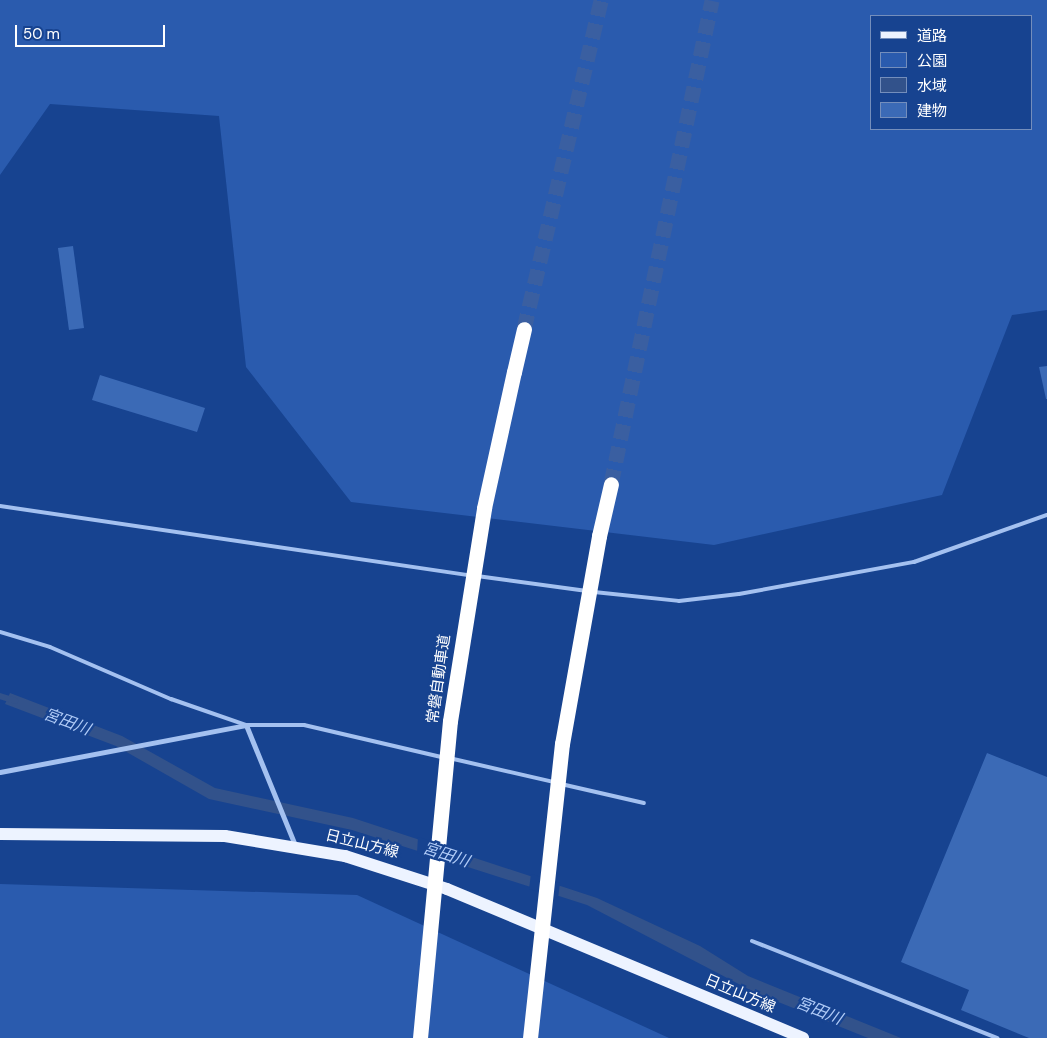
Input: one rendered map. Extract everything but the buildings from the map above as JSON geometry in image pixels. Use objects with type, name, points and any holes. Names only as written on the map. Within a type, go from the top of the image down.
[{"type":"highway","name":"常磐自動車道","points":[[420,1038],[450,721],[484,508],[524,329]]},
{"type":"highway","points":[[530,1038],[562,744],[599,536],[611,484]]},
{"type":"main road","name":"日立山方線","points":[[0,834],[225,836],[295,845],[395,869],[803,1038]]},
{"type":"street","points":[[0,772],[246,725],[295,845]]},
{"type":"lane","points":[[0,506],[679,601],[914,562],[1047,516]]},
{"type":"lane","points":[[0,632],[50,647],[246,725],[304,726],[644,804]]},
{"type":"lane","points":[[752,941],[997,1038]]},
{"type":"green space","points":[[0,0],[1047,0],[1047,310],[1012,315],[942,495],[714,545],[351,502],[246,367],[219,116],[50,104],[0,175]]},
{"type":"green space","points":[[0,884],[357,895],[669,1038],[0,1038]]},
{"type":"water","points":[[10,693],[122,736],[215,788],[353,818],[597,898],[700,946],[748,976],[901,1038],[868,1038],[756,993],[587,905],[352,830],[209,799],[116,746],[5,704]]},
{"type":"pier","points":[[418,837],[450,847],[449,863],[417,853]]},
{"type":"pier","points":[[531,874],[560,883],[558,898],[529,889]]},
{"type":"waterway","name":"宮田川","points":[[0,696],[15,701]]},
{"type":"tunnel","points":[[524,329],[601,0]]},
{"type":"tunnel","points":[[611,484],[712,0]]}]
